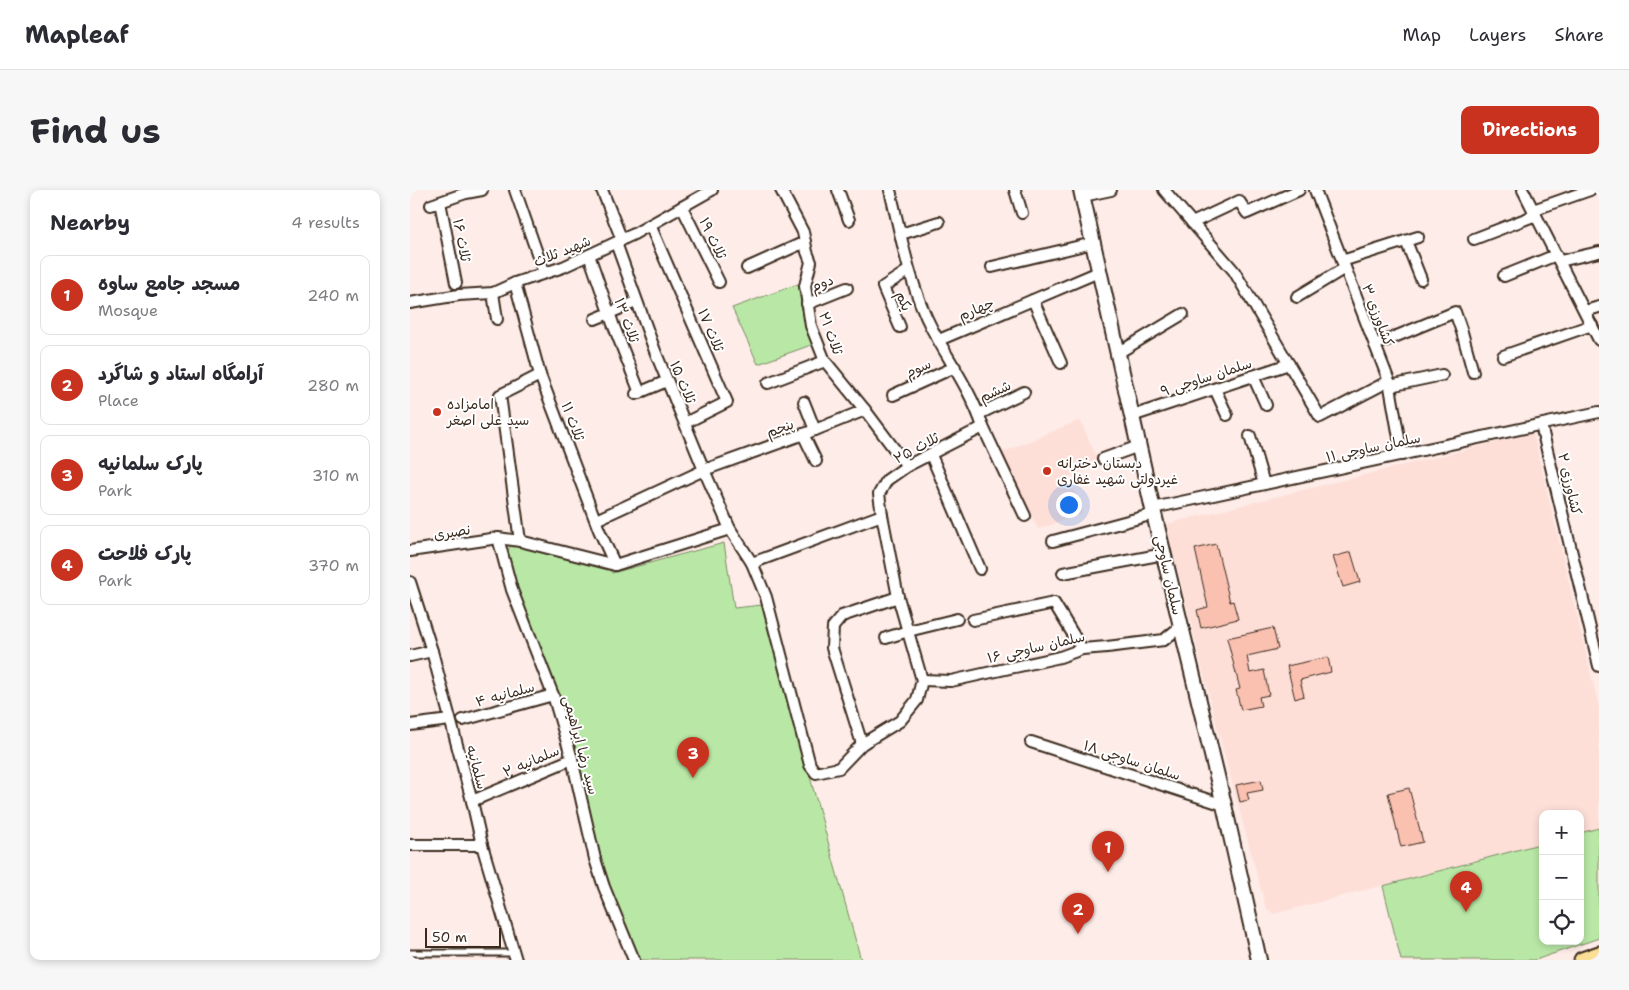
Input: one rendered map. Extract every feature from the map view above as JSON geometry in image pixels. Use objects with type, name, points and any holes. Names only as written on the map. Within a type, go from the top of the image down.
[{"type":"main road","points":[[1582,960],[1599,954]]},
{"type":"street","points":[[465,192],[482,190]]},
{"type":"street","points":[[515,190],[544,273]]},
{"type":"street","name":"ثلاث ۱۵","points":[[602,190],[636,302],[667,381],[730,529],[752,563],[766,597],[810,765],[816,773],[839,768],[862,744]]},
{"type":"street","name":"شهید ثلاث","points":[[410,303],[459,295],[493,293],[515,283],[564,267],[650,225],[712,190]]},
{"type":"street","name":"ثلاث ۲۱","points":[[781,190],[804,232],[807,252],[811,262],[805,286],[807,304],[811,326],[825,361],[907,466]]},
{"type":"street","points":[[838,190],[849,220]]},
{"type":"street","points":[[890,190],[909,270],[932,328],[979,414],[1025,516]]},
{"type":"street","points":[[1015,190],[1022,213]]},
{"type":"street","points":[[1082,193],[1110,190]]},
{"type":"street","points":[[1164,190],[1234,271],[1320,417],[1389,384],[1442,375]]},
{"type":"street","points":[[1192,223],[1239,201],[1247,212],[1299,190]]},
{"type":"street","name":"کشاورزی ۳","points":[[1315,190],[1389,384],[1402,455]]},
{"type":"street","points":[[1523,190],[1599,340]]},
{"type":"street","points":[[1474,239],[1534,212],[1590,190]]},
{"type":"street","name":"ثلاث ۱۶","points":[[456,283],[435,204],[465,192]]},
{"type":"street","name":"سلمان ساوجی","points":[[1082,193],[1259,960]]},
{"type":"street","name":"ثلاث ۱۹","points":[[682,207],[719,282]]},
{"type":"street","points":[[901,234],[939,222]]},
{"type":"street","name":"ثلاث ۱۷","points":[[650,225],[727,402],[685,423]]},
{"type":"street","points":[[1297,297],[1344,264],[1418,238]]},
{"type":"street","points":[[1406,241],[1422,279]]},
{"type":"street","points":[[747,268],[805,242]]},
{"type":"street","points":[[992,267],[1093,242]]},
{"type":"street","points":[[1504,276],[1558,258],[1599,252]]},
{"type":"street","name":"ثلاث ۱۳","points":[[589,255],[638,394],[667,381]]},
{"type":"street","name":"یکم","points":[[900,327],[883,287],[909,270]]},
{"type":"street","name":"چهارم","points":[[939,340],[1100,271]]},
{"type":"street","name":"ثلاث ۱۱","points":[[515,283],[540,375],[615,565]]},
{"type":"street","name":"دوم","points":[[807,304],[848,288]]},
{"type":"street","points":[[493,293],[497,319]]},
{"type":"street","points":[[595,319],[636,302]]},
{"type":"street","points":[[1029,302],[1061,363]]},
{"type":"street","points":[[1585,311],[1599,307]]},
{"type":"street","points":[[1375,345],[1455,312],[1473,372]]},
{"type":"street","points":[[1118,353],[1183,314]]},
{"type":"street","points":[[1503,356],[1592,325]]},
{"type":"street","points":[[768,383],[825,361]]},
{"type":"street","name":"سلمان ساوجی ۹","points":[[1132,416],[1289,364]]},
{"type":"street","name":"سوم","points":[[893,395],[955,367]]},
{"type":"street","points":[[520,541],[500,395],[540,375]]},
{"type":"street","points":[[1253,376],[1266,405]]},
{"type":"street","points":[[1215,389],[1227,415]]},
{"type":"street","name":"ششم","points":[[979,414],[1024,392]]},
{"type":"street","points":[[804,402],[815,430]]},
{"type":"street","name":"پنجم","points":[[596,520],[704,470],[865,410]]},
{"type":"street","name":"سلمان ساوجی ۱۱","points":[[1053,541],[1154,511],[1264,484],[1599,412]]},
{"type":"street","name":"کشاورزی ۲","points":[[1541,424],[1599,666]]},
{"type":"street","name":"ثلاث ۲۵","points":[[922,680],[898,597],[879,494],[887,480],[907,466],[983,426]]},
{"type":"street","points":[[803,434],[816,461]]},
{"type":"street","points":[[1250,436],[1264,484]]},
{"type":"street","points":[[1103,459],[1139,446]]},
{"type":"street","points":[[931,455],[980,569]]},
{"type":"street","points":[[752,563],[882,515]]},
{"type":"street","points":[[615,565],[730,529]]},
{"type":"street","name":"نصیری","points":[[410,551],[498,538],[520,541],[615,565]]},
{"type":"street","name":"سید رضا ابراهیمی","points":[[498,538],[512,590],[553,695],[572,759],[595,859],[604,887],[634,960]]},
{"type":"street","points":[[1063,573],[1164,554]]},
{"type":"street","name":"سلمانیه","points":[[410,582],[432,651],[482,845],[514,957]]},
{"type":"street","points":[[898,597],[842,616],[834,627],[832,648],[862,744],[900,722],[907,715],[917,700],[922,680]]},
{"type":"street","points":[[973,620],[1054,603],[1082,649]]},
{"type":"street","points":[[886,638],[958,619]]},
{"type":"street","name":"سلمان ساوجی ۱۶","points":[[922,680],[951,681],[1060,657],[1082,649],[1164,640],[1181,626]]},
{"type":"street","points":[[410,656],[432,651]]},
{"type":"street","name":"سلمانیه ۴","points":[[463,720],[553,695]]},
{"type":"street","points":[[410,725],[450,720]]},
{"type":"street","name":"سلمان ساوجی ۱۸","points":[[1031,742],[1224,805]]},
{"type":"street","name":"سلمانیه ۲","points":[[472,801],[572,759]]},
{"type":"street","points":[[410,845],[482,845]]},
{"type":"lane","points":[[410,953],[514,957]]},
{"type":"shaded area","name":"دبستان دخترانه غیردولتی شهید غفاری","points":[[1080,420],[1100,465],[1069,477],[1083,514],[1038,529],[1001,453]]},
{"type":"shaded area","points":[[1533,433],[1599,707],[1599,828],[1584,832],[1584,810],[1539,810],[1539,844],[1274,914],[1266,908],[1219,735],[1166,524]]},
{"type":"green space","points":[[798,284],[804,318],[814,344],[758,364],[732,308]]},
{"type":"green space","points":[[514,540],[603,562],[612,573],[724,543],[734,608],[762,605],[861,960],[634,960],[600,875],[568,747],[503,559]]},
{"type":"green space","points":[[1599,828],[1599,938],[1584,943],[1584,855],[1584,832]]},
{"type":"green space","points":[[1539,844],[1539,945],[1579,945],[1535,960],[1401,960],[1383,886]]},
{"type":"building","points":[[1216,544],[1230,602],[1233,601],[1238,619],[1201,628],[1197,610],[1208,607],[1195,549]]},
{"type":"building","points":[[1351,552],[1360,582],[1343,587],[1333,557]]},
{"type":"building","points":[[1273,628],[1278,649],[1247,656],[1250,673],[1264,670],[1269,695],[1259,697],[1261,706],[1241,710],[1236,690],[1240,689],[1227,638]]},
{"type":"building","points":[[1328,657],[1331,672],[1300,680],[1304,696],[1295,699],[1287,666]]},
{"type":"building","points":[[1261,780],[1263,790],[1247,793],[1249,800],[1240,802],[1236,785]]},
{"type":"building","points":[[1409,788],[1423,842],[1401,847],[1388,793]]},
{"type":"place","name":"امامزاده سید علی اصغر","points":[[437,412]]},
{"type":"place","name":"دبستان دخترانه غیردولتی شهید غفاری","points":[[1047,471]]},
{"type":"place","name":"پارک سلمانیه","points":[[693,778]]},
{"type":"place","name":"مسجد جامع ساوه","points":[[1108,872]]},
{"type":"place","name":"پارک فلاحت","points":[[1466,912]]},
{"type":"place","name":"آرامگاه استاد و شاگرد","points":[[1078,934]]}]
